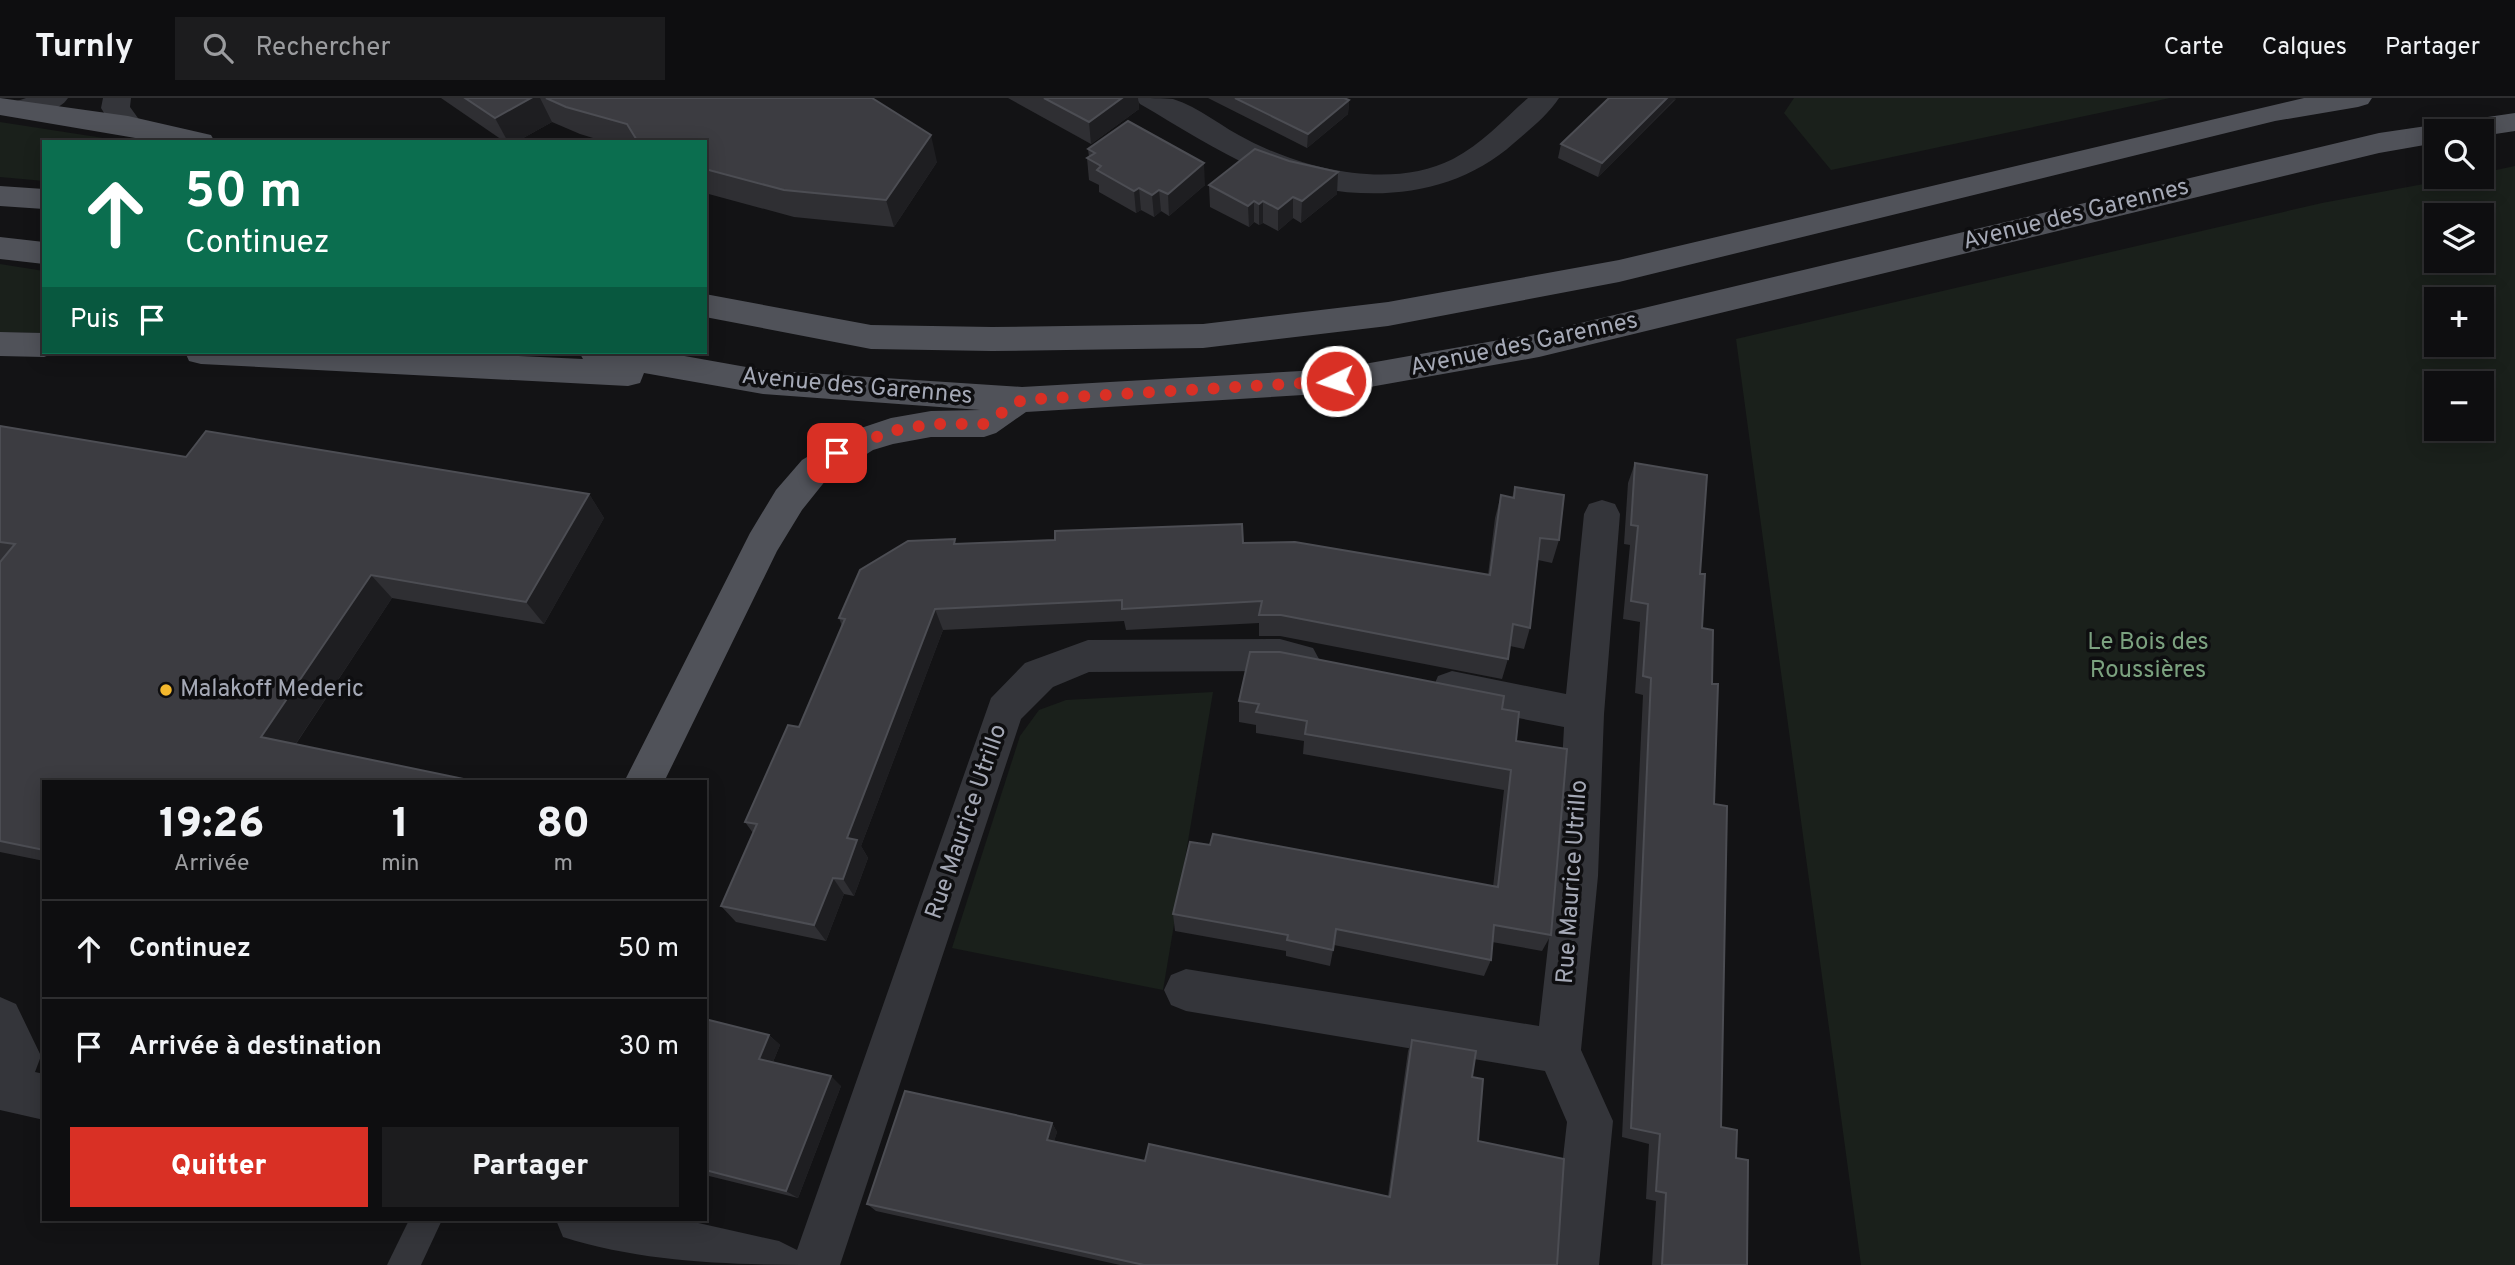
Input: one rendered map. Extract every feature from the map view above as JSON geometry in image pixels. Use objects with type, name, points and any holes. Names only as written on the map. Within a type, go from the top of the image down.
[{"type":"main road","points":[[713,305],[872,337],[992,339],[1203,337],[1388,314],[1619,271],[2249,118],[2358,98]]},
{"type":"main road","points":[[12,108],[128,125],[192,140]]},
{"type":"main road","points":[[2494,125],[2515,122]]},
{"type":"main road","name":"Avenue des Garennes","points":[[606,354],[763,382],[1022,400],[1336,381],[1553,342],[2379,143],[2424,136]]},
{"type":"main road","points":[[0,196],[42,199]]},
{"type":"main road","points":[[0,247],[42,253]]},
{"type":"main road","points":[[0,344],[42,345]]},
{"type":"main road","points":[[238,354],[763,382]]},
{"type":"main road","points":[[644,780],[762,543],[789,500],[814,470],[862,441],[891,431],[932,424],[984,424],[1022,400]]},
{"type":"street","points":[[12,108],[54,98]]},
{"type":"street","points":[[117,98],[115,108],[128,125]]},
{"type":"street","points":[[1150,98],[1274,167],[1303,177],[1357,184],[1414,181],[1441,175],[1465,165],[1545,98]]},
{"type":"street","name":"Rue Maurice Utrillo","points":[[1575,1265],[1590,1121],[1559,1051],[1577,876],[1584,714],[1602,513]]},
{"type":"street","name":"Rue Maurice Utrillo","points":[[816,1265],[1005,710],[1039,674],[1088,656],[1280,655],[1333,665]]},
{"type":"street","points":[[1412,681],[1584,714]]},
{"type":"street","points":[[1186,990],[1559,1051]]},
{"type":"street","points":[[0,1019],[19,1056],[0,1087],[42,1097]]},
{"type":"street","points":[[584,1221],[779,1265]]},
{"type":"lane","points":[[404,1265],[426,1221]]},
{"type":"green space","points":[[1794,98],[2170,98],[1831,170],[1784,113]]},
{"type":"green space","points":[[0,122],[116,140],[42,140],[42,181],[0,177]]},
{"type":"green space","name":"Le Bois des Roussières","points":[[2515,166],[2515,1265],[1861,1265],[1736,339],[2322,203],[2424,184],[2424,189],[2494,189],[2494,170]]},
{"type":"green space","points":[[0,264],[42,271],[42,333],[0,332]]},
{"type":"green space","points":[[1213,692],[1163,990],[952,948],[1020,736],[1039,710],[1066,700]]},
{"type":"building","points":[[465,98],[531,98],[495,118]]},
{"type":"building","points":[[546,98],[872,98],[931,135],[886,200],[784,190],[707,170],[707,140],[637,140],[627,124],[566,107]]},
{"type":"building","points":[[1044,98],[1122,98],[1089,122]]},
{"type":"building","points":[[1235,98],[1344,98],[1349,100],[1308,134]]},
{"type":"building","points":[[1609,98],[1667,98],[1602,163],[1561,144]]},
{"type":"building","points":[[1128,121],[1204,163],[1168,194],[1159,190],[1152,195],[1139,188],[1134,191],[1097,170],[1101,166],[1087,158],[1095,153],[1088,149]]},
{"type":"building","points":[[1255,149],[1289,161],[1338,172],[1302,201],[1293,197],[1278,209],[1263,201],[1259,204],[1254,201],[1248,206],[1209,185]]},
{"type":"building","name":"Malakoff Mederic","points":[[0,426],[186,457],[206,431],[589,494],[526,602],[371,575],[261,737],[469,780],[42,780],[42,850],[0,841],[0,562],[15,544],[0,542]]},
{"type":"building","points":[[1635,463],[1707,475],[1700,574],[1705,574],[1702,628],[1713,630],[1712,684],[1718,684],[1714,804],[1727,806],[1721,1127],[1737,1130],[1736,1158],[1748,1160],[1747,1265],[1662,1265],[1666,1193],[1656,1191],[1660,1134],[1631,1128],[1651,678],[1643,676],[1648,604],[1631,601],[1638,526],[1631,525]]},
{"type":"building","points":[[1515,487],[1564,495],[1559,540],[1540,538],[1530,628],[1513,624],[1508,659],[1281,615],[1259,615],[1262,601],[1122,609],[1122,600],[935,609],[847,838],[857,840],[843,879],[833,878],[814,925],[721,906],[757,824],[745,822],[788,725],[799,727],[845,619],[839,618],[860,570],[908,541],[955,539],[954,544],[1055,540],[1055,531],[1242,524],[1243,543],[1295,542],[1490,575],[1501,495],[1514,498]]},
{"type":"building","points":[[1250,652],[1280,652],[1504,696],[1502,709],[1519,712],[1516,741],[1567,749],[1551,935],[1494,925],[1491,960],[1336,929],[1333,950],[1287,940],[1288,935],[1173,914],[1190,842],[1210,845],[1213,834],[1498,887],[1511,770],[1305,734],[1307,721],[1256,712],[1259,704],[1239,701]]},
{"type":"building","points":[[707,1020],[769,1035],[759,1059],[831,1076],[786,1191],[707,1171]]},
{"type":"building","points":[[1412,1040],[1476,1051],[1472,1077],[1483,1079],[1478,1141],[1564,1159],[1557,1265],[1144,1265],[867,1204],[905,1091],[1052,1123],[1047,1140],[1145,1161],[1149,1144],[1390,1197]]},
{"type":"place","name":"Malakoff Mederic","points":[[166,690]]},
{"type":"route","points":[[837,453],[891,431],[932,424],[984,424],[1022,400],[1336,381]]}]
